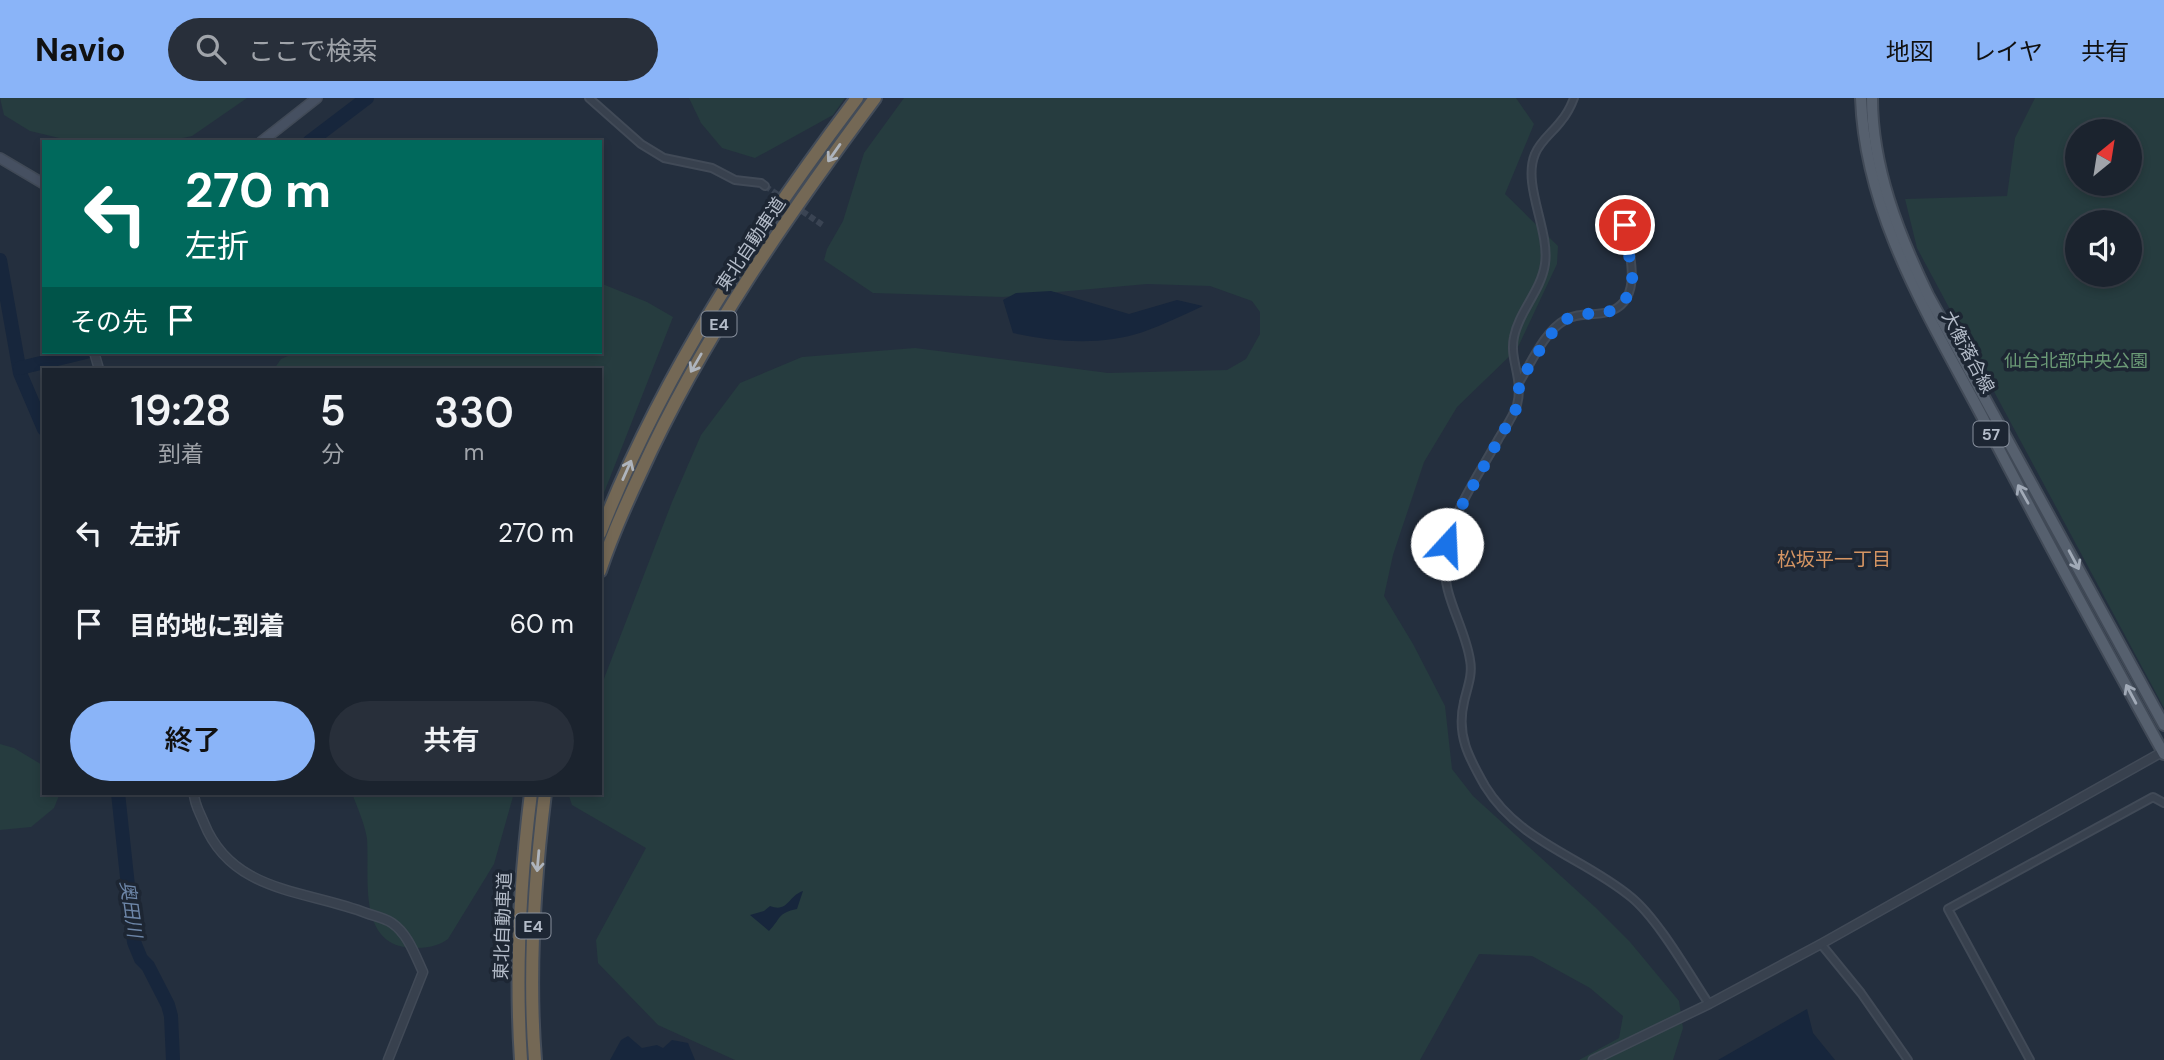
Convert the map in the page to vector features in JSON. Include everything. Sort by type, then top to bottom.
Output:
[{"type":"highway","name":"東北自動車道","points":[[602,528],[636,449],[687,351],[747,252],[857,98]]},
{"type":"highway","name":"東北自動車道","points":[[602,565],[649,454],[720,322],[799,203],[875,98]]},
{"type":"highway","name":"東北自動車道","points":[[521,1060],[518,981],[520,911],[531,795]]},
{"type":"highway","name":"東北自動車道","points":[[535,1060],[531,962],[545,795]]},
{"type":"main road","points":[[264,140],[317,98]]},
{"type":"main road","name":"大衡落合線","points":[[1861,98],[1870,160],[1898,255],[2020,491],[2164,752]]},
{"type":"main road","name":"大衡落合線","points":[[1872,98],[1879,158],[1889,201],[1906,249],[1928,295],[2164,725]]},
{"type":"main road","points":[[0,158],[42,183]]},
{"type":"street","points":[[589,98],[641,144],[664,158],[712,168],[735,180],[761,183],[765,186]]},
{"type":"street","points":[[1574,98],[1562,121],[1534,154],[1533,185],[1545,248],[1545,264],[1535,294],[1514,338],[1514,354],[1520,381],[1516,409],[1461,507],[1447,544],[1445,560],[1448,588],[1471,662],[1471,677],[1460,724],[1462,738],[1468,755],[1500,807],[1532,836],[1610,880],[1634,900],[1649,916],[1709,1004]]},
{"type":"street","points":[[1520,381],[1548,337],[1566,319],[1608,312],[1619,306],[1627,297],[1633,284],[1625,225]]},
{"type":"street","points":[[1593,1060],[1709,1004],[1821,944],[2164,752]]},
{"type":"street","points":[[194,795],[209,837],[217,849],[260,882],[356,909],[391,923],[407,938],[422,972],[388,1060]]},
{"type":"street","points":[[2030,1060],[1948,909],[2153,797],[2164,803]]},
{"type":"street","points":[[1821,944],[1861,993],[1908,1060]]},
{"type":"green space","points":[[0,98],[247,98],[192,136],[173,140],[68,140],[30,131],[4,115]]},
{"type":"green space","points":[[689,98],[845,98],[833,115],[755,158],[722,148],[701,123]]},
{"type":"green space","points":[[904,98],[1516,98],[1534,124],[1505,194],[1558,246],[1557,264],[1517,349],[1457,407],[1424,462],[1393,555],[1384,596],[1445,706],[1452,769],[1473,796],[1630,942],[1679,1001],[1683,1028],[1673,1060],[1579,1060],[1619,1038],[1623,1016],[1590,988],[1532,956],[1479,954],[1420,1060],[735,1060],[658,1025],[598,963],[596,940],[646,848],[572,805],[569,795],[602,795],[602,684],[672,502],[701,435],[740,383],[802,357],[915,348],[1108,373],[1227,370],[1246,359],[1260,334],[1260,312],[1252,301],[1210,286],[1147,284],[1003,297],[873,293],[824,260],[827,249],[843,221],[864,153]]},
{"type":"green space","name":"仙台北部中央公園","points":[[2035,98],[2164,98],[2164,708],[1917,248],[1905,199],[2007,196],[2015,138]]},
{"type":"green space","points":[[602,284],[647,302],[673,317],[602,498],[602,368],[275,368],[281,359],[292,354],[602,354]]},
{"type":"green space","points":[[0,744],[14,748],[42,765],[42,795],[59,795],[54,808],[31,827],[0,830]]},
{"type":"green space","points":[[353,795],[513,795],[494,864],[448,939],[422,948],[395,944],[382,935],[374,923],[368,890],[367,839]]},
{"type":"water","points":[[1051,291],[1129,314],[1177,300],[1203,306],[1143,332],[1111,339],[1061,340],[1013,333],[1003,300],[1016,293]]},
{"type":"water","points":[[803,891],[797,909],[783,915],[769,931],[750,915],[770,906],[784,906]]},
{"type":"water","points":[[1807,1009],[1813,1033],[1835,1060],[1718,1060]]},
{"type":"water","points":[[628,1036],[642,1048],[657,1045],[663,1048],[672,1040],[688,1043],[695,1060],[610,1060],[621,1040]]},
{"type":"waterway","points":[[312,140],[367,98]]},
{"type":"waterway","name":"奥田川","points":[[0,260],[20,373],[42,424]]},
{"type":"waterway","points":[[20,368],[78,354]]},
{"type":"waterway","name":"奥田川","points":[[118,795],[134,942],[168,1005],[173,1060]]},
{"type":"tunnel","points":[[765,186],[824,226]]},
{"type":"district","name":"松坂平一丁目","points":[[1834,559]]},
{"type":"route","points":[[1447,544],[1461,507],[1516,409],[1520,381],[1548,337],[1566,319],[1608,312],[1619,306],[1627,297],[1633,284],[1625,225]]}]
